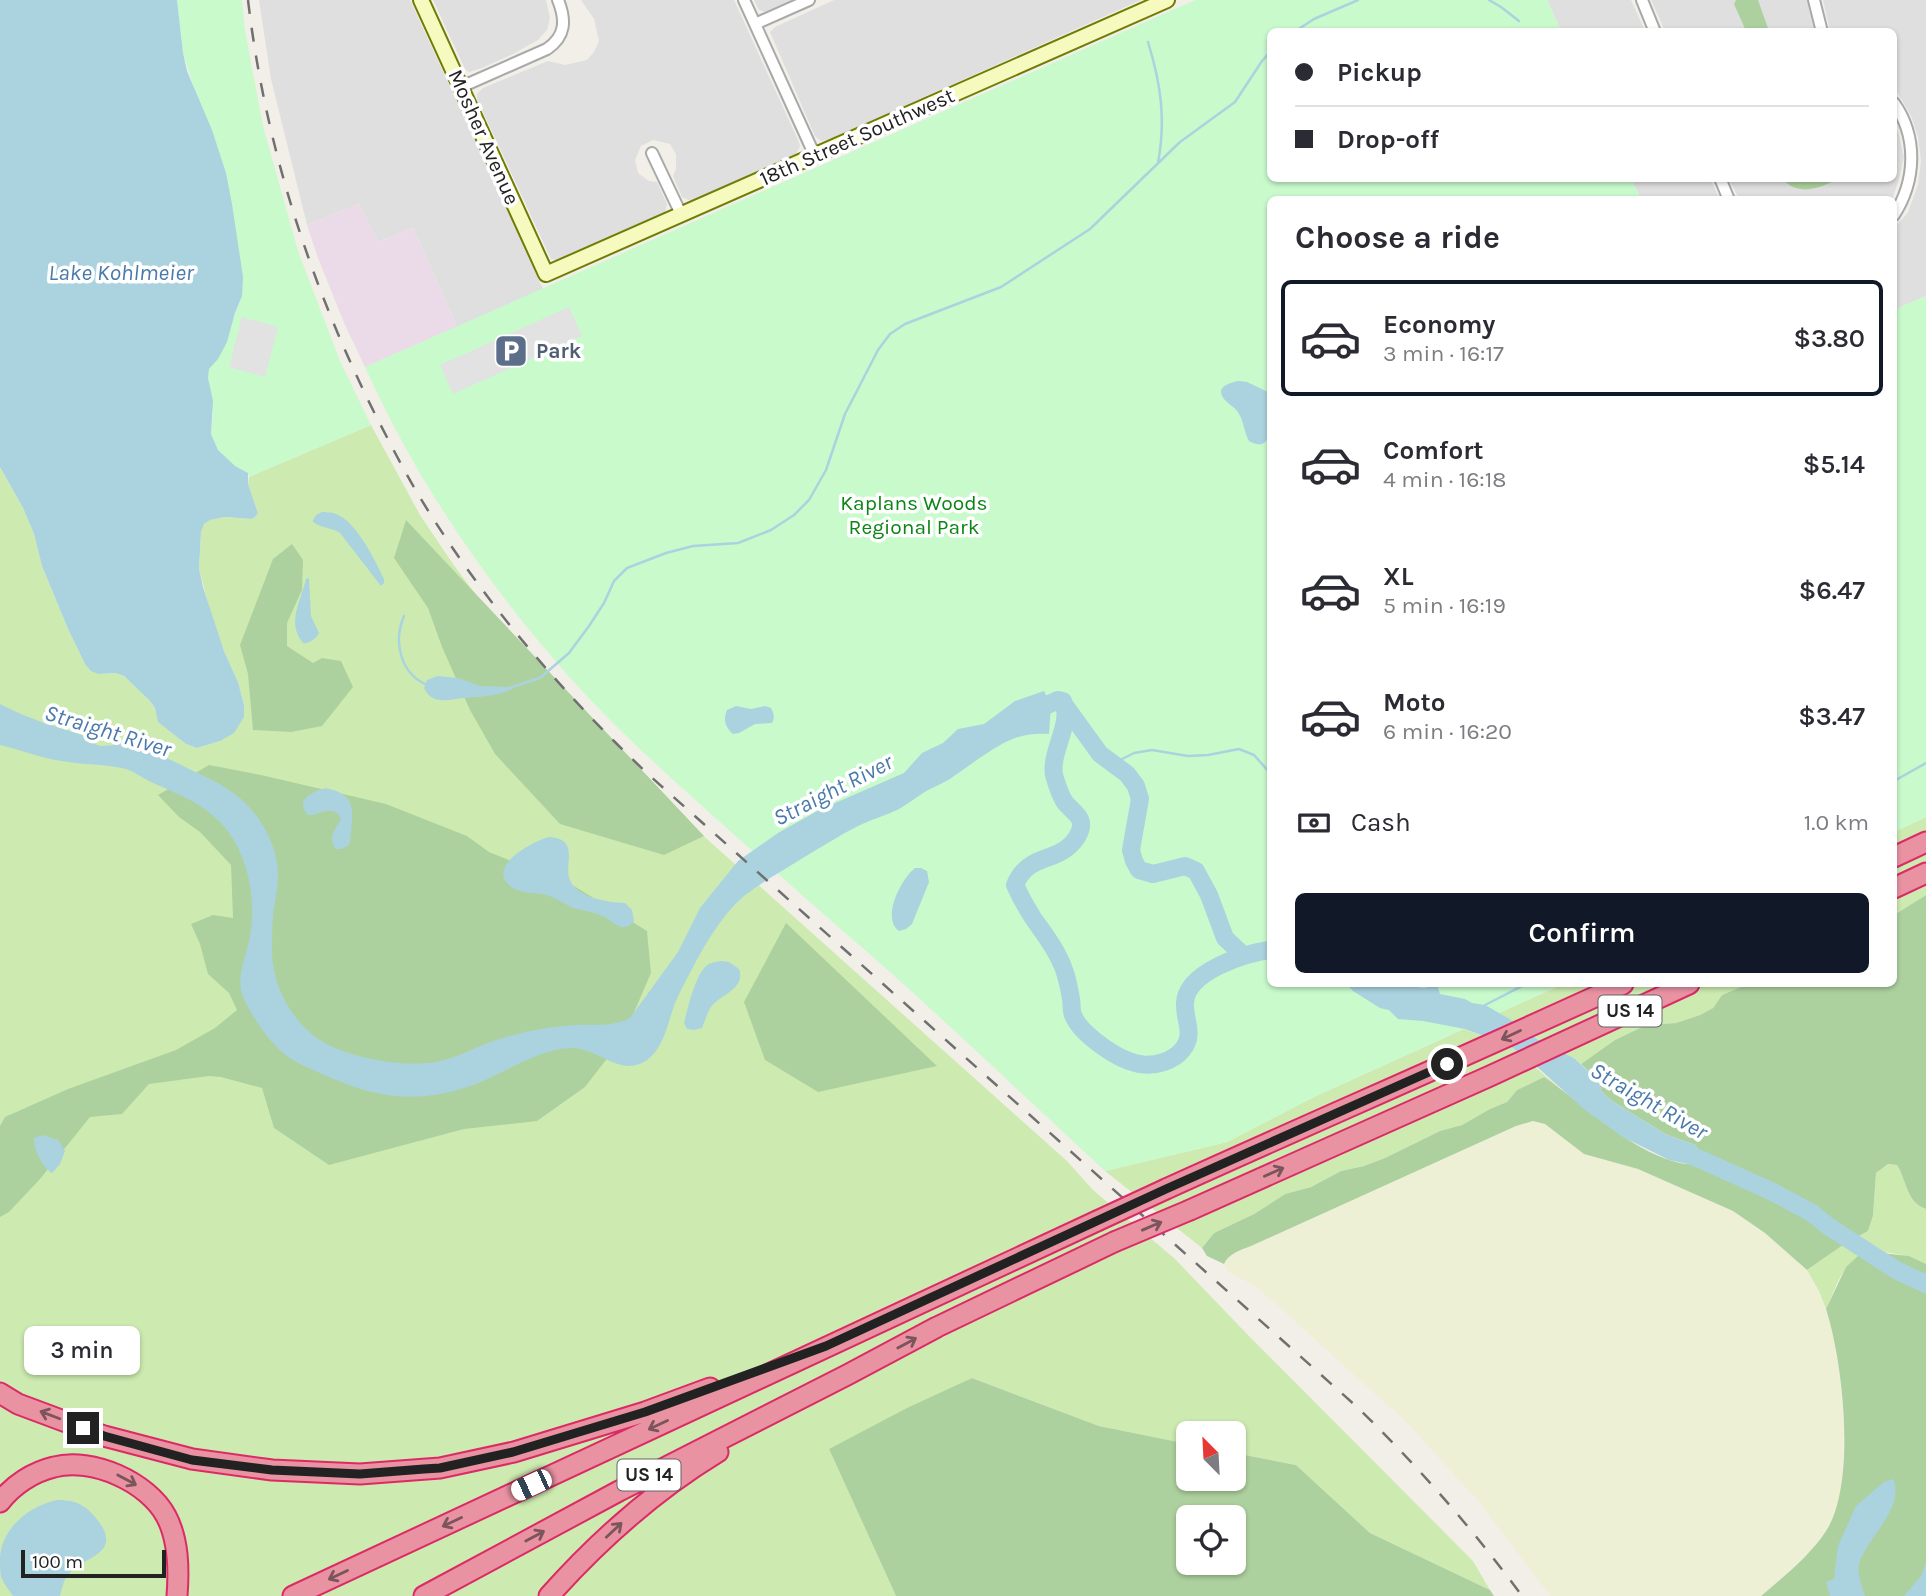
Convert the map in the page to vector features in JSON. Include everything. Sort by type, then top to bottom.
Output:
[{"type":"highway","points":[[1897,856],[1926,842]]},
{"type":"highway","points":[[1897,887],[1926,873]]},
{"type":"highway","name":"US 14","points":[[293,1596],[1166,1189],[1616,987]]},
{"type":"highway","name":"US 14","points":[[424,1596],[937,1326],[1114,1242],[1490,1076],[1682,987]]},
{"type":"highway","points":[[0,1393],[19,1404],[104,1436],[192,1460],[272,1470],[360,1474],[440,1468],[513,1452],[645,1412],[826,1346]]},
{"type":"highway","points":[[549,1596],[577,1564],[643,1504],[709,1457],[847,1375]]},
{"type":"highway","points":[[0,1502],[7,1493],[32,1475],[56,1466],[86,1466],[113,1473],[135,1484],[149,1494],[166,1516],[174,1539],[179,1568],[177,1596]]},
{"type":"street","name":"Mosher Avenue","points":[[421,0],[546,274]]},
{"type":"street","points":[[461,88],[554,44],[563,30],[564,22],[558,0]]},
{"type":"street","points":[[744,0],[815,156]]},
{"type":"street","points":[[755,24],[809,0]]},
{"type":"street","name":"18th Street Southwest","points":[[546,274],[1167,0]]},
{"type":"street","points":[[1642,0],[1653,28]]},
{"type":"street","points":[[1814,0],[1821,28]]},
{"type":"street","points":[[1897,108],[1908,133],[1912,166],[1905,195],[1897,210]]},
{"type":"street","points":[[652,153],[681,214]]},
{"type":"shaded area","points":[[259,0],[410,0],[543,289],[457,327],[413,228],[378,242],[359,204],[307,225],[271,79]]},
{"type":"shaded area","points":[[433,0],[546,0],[550,18],[547,30],[538,40],[513,54],[469,72],[465,69]]},
{"type":"shaded area","points":[[581,0],[734,0],[798,140],[800,146],[796,154],[691,201],[682,197],[673,176],[676,154],[670,144],[653,140],[641,146],[635,160],[638,173],[649,181],[657,182],[667,204],[665,213],[562,261],[551,259],[477,94],[483,88],[548,61],[565,65],[587,60],[599,41],[594,19]]},
{"type":"shaded area","points":[[754,0],[794,0],[765,12],[759,10]]},
{"type":"shaded area","points":[[834,0],[1141,0],[821,141],[815,136],[770,32],[775,27]]},
{"type":"shaded area","points":[[1547,0],[1631,0],[1644,28],[1560,28]]},
{"type":"shaded area","points":[[1651,0],[1807,0],[1813,28],[1664,28]]},
{"type":"shaded area","points":[[1823,0],[1926,0],[1926,296],[1897,309],[1897,225],[1908,212],[1918,185],[1921,161],[1912,118],[1897,93],[1897,28],[1829,28]]},
{"type":"shaded area","points":[[1897,130],[1904,157],[1893,196],[1738,196],[1730,182],[1897,182]]},
{"type":"shaded area","points":[[1632,182],[1712,182],[1718,196],[1640,196]]},
{"type":"shaded area","points":[[359,204],[378,242],[413,228],[457,327],[365,367],[345,325],[307,225]]},
{"type":"shaded area","name":"Park","points":[[569,307],[582,336],[453,394],[440,365]]},
{"type":"shaded area","points":[[242,317],[278,327],[265,377],[229,367]]},
{"type":"green space","name":"Lake Kohlmeier","points":[[177,0],[242,0],[263,126],[298,251],[340,361],[371,425],[249,477],[248,473],[235,467],[218,450],[211,434],[213,413],[209,369],[218,359],[242,296],[197,97],[183,53]]},
{"type":"green space","name":"Kaplans Woods Regional Park","points":[[1195,0],[1547,0],[1560,28],[1267,28],[1267,182],[1632,182],[1640,196],[1267,196],[1267,987],[1556,987],[1316,1096],[1227,1142],[1105,1171],[902,983],[657,765],[588,698],[512,608],[456,531],[407,451],[365,367]]},
{"type":"green space","points":[[1736,0],[1758,0],[1768,28],[1745,28],[1734,4]]},
{"type":"green space","points":[[1786,182],[1831,182],[1809,189]]},
{"type":"green space","points":[[1926,296],[1926,817],[1897,831],[1897,309]]},
{"type":"green space","points":[[371,425],[420,515],[488,611],[670,806],[1067,1161],[1093,1190],[1174,1258],[1473,1561],[1490,1590],[1370,1533],[1296,1465],[1246,1455],[1246,1421],[1176,1421],[1176,1442],[1099,1426],[972,1378],[829,1449],[896,1596],[0,1596],[0,467],[23,508],[34,534],[42,566],[85,664],[98,674],[116,673],[124,676],[150,701],[159,722],[186,744],[197,748],[220,741],[244,705],[238,682],[212,618],[199,569],[204,524],[225,517],[251,519],[258,513],[248,484],[249,477]]},
{"type":"green space","points":[[406,520],[704,836],[664,855],[560,824],[495,754],[470,710],[428,608],[394,558]]},
{"type":"green space","points":[[292,544],[303,560],[302,590],[287,623],[287,646],[313,663],[322,658],[341,661],[353,687],[322,726],[291,732],[253,730],[248,674],[240,645],[273,559]]},
{"type":"green space","points":[[209,765],[386,804],[467,836],[489,852],[574,886],[647,931],[651,973],[623,1038],[585,1087],[537,1121],[464,1129],[329,1165],[274,1128],[262,1088],[209,1076],[149,1084],[122,1114],[90,1117],[40,1179],[9,1212],[0,1217],[0,1126],[5,1117],[68,1089],[176,1050],[215,1028],[237,1010],[229,993],[208,974],[191,924],[213,915],[233,918],[231,865],[200,832],[179,817],[158,795]]},
{"type":"green space","points":[[1926,817],[1926,895],[1897,913],[1897,831]]},
{"type":"green space","points":[[1926,895],[1926,1209],[1914,1201],[1897,1165],[1888,1164],[1876,1173],[1873,1216],[1868,1231],[1807,1270],[1765,1233],[1733,1211],[1638,1169],[1584,1154],[1545,1124],[1533,1121],[1516,1126],[1239,1251],[1224,1264],[1207,1256],[1202,1248],[1214,1233],[1254,1214],[1285,1194],[1311,1187],[1341,1171],[1364,1166],[1440,1131],[1462,1125],[1507,1102],[1517,1090],[1544,1077],[1600,1120],[1644,1149],[1666,1159],[1687,1164],[1708,1163],[1695,1145],[1665,1134],[1612,1101],[1602,1092],[1597,1079],[1581,1064],[1615,1040],[1646,1025],[1676,1023],[1700,1015],[1713,1008],[1722,995],[1741,987],[1897,987],[1897,913]]},
{"type":"green space","points":[[786,923],[937,1066],[818,1092],[765,1060],[744,1002]]},
{"type":"green space","points":[[1556,987],[1741,987],[1722,995],[1713,1008],[1700,1015],[1676,1023],[1646,1025],[1615,1040],[1581,1064],[1543,1043],[1499,1013]]},
{"type":"green space","points":[[1464,1029],[1510,1046],[1561,1089],[1544,1077],[1517,1090],[1507,1102],[1462,1125],[1440,1131],[1364,1166],[1341,1171],[1311,1187],[1285,1194],[1254,1214],[1214,1233],[1202,1248],[1105,1171],[1227,1142],[1316,1096]]},
{"type":"green space","points":[[1533,1121],[1545,1124],[1584,1154],[1638,1169],[1733,1211],[1765,1233],[1807,1270],[1819,1291],[1833,1332],[1840,1378],[1844,1429],[1842,1484],[1837,1509],[1826,1530],[1808,1554],[1761,1596],[1550,1596],[1479,1502],[1407,1423],[1258,1288],[1229,1272],[1224,1264],[1226,1259],[1251,1246],[1516,1126]]},
{"type":"green space","points":[[1888,1164],[1897,1165],[1914,1201],[1926,1209],[1926,1264],[1908,1256],[1886,1252],[1857,1259],[1842,1275],[1826,1309],[1807,1270],[1868,1231],[1873,1216],[1876,1173]]},
{"type":"green space","points":[[1881,1253],[1909,1256],[1926,1264],[1926,1596],[1761,1596],[1812,1549],[1826,1531],[1836,1510],[1844,1454],[1844,1422],[1838,1359],[1826,1309],[1846,1267],[1858,1256]]},
{"type":"green space","points":[[972,1378],[1099,1426],[1176,1442],[1176,1491],[1246,1491],[1246,1455],[1296,1465],[1370,1533],[1490,1590],[1494,1596],[896,1596],[829,1449]]},
{"type":"water","name":"Lake Kohlmeier","points":[[0,0],[177,0],[187,71],[212,130],[226,173],[243,277],[242,296],[227,342],[209,369],[208,378],[213,401],[211,434],[218,450],[235,466],[248,473],[248,484],[258,513],[251,519],[225,517],[210,520],[204,524],[201,532],[199,569],[203,587],[224,651],[238,682],[244,717],[234,733],[220,741],[197,748],[186,744],[158,722],[155,708],[150,701],[124,676],[116,673],[98,674],[85,664],[42,566],[34,534],[23,508],[0,467]]},
{"type":"water","points":[[1247,382],[1267,392],[1265,442],[1258,444],[1249,441],[1238,412],[1221,394],[1223,387],[1230,383]]},
{"type":"water","points":[[322,512],[341,517],[357,531],[384,579],[381,586],[340,533],[313,522],[316,515]]},
{"type":"water","points":[[309,578],[311,616],[319,633],[312,641],[303,643],[295,620],[306,579]]},
{"type":"water","points":[[438,676],[458,678],[480,686],[512,687],[511,690],[488,696],[437,699],[427,694],[424,688],[427,680]]},
{"type":"water","points":[[1044,691],[1051,705],[1049,734],[1023,736],[999,746],[902,807],[844,834],[744,896],[728,912],[708,941],[675,1003],[658,1049],[647,1060],[628,1066],[583,1050],[560,1049],[535,1056],[473,1085],[415,1097],[360,1089],[322,1074],[284,1054],[265,1033],[250,1010],[240,984],[251,925],[248,877],[237,846],[211,814],[187,798],[126,769],[54,760],[0,745],[0,704],[84,736],[97,745],[128,744],[151,751],[235,794],[259,819],[276,855],[278,876],[273,921],[273,965],[279,988],[290,1009],[314,1036],[340,1050],[390,1062],[422,1063],[461,1055],[529,1031],[611,1024],[630,1018],[678,952],[700,908],[738,861],[778,833],[819,810],[904,773],[922,753],[943,743],[958,729],[984,724],[1015,701]]},
{"type":"water","points":[[736,706],[751,709],[765,706],[771,708],[773,721],[755,724],[733,734],[725,717],[727,710]]},
{"type":"water","points":[[326,788],[344,796],[351,808],[350,842],[341,849],[336,849],[332,841],[341,819],[338,814],[331,811],[308,815],[304,810],[307,797]]},
{"type":"water","points":[[549,837],[565,842],[569,854],[568,874],[574,886],[594,898],[625,903],[632,910],[634,921],[630,925],[621,927],[602,916],[571,907],[547,895],[522,892],[510,886],[504,878],[508,863],[523,849]]},
{"type":"water","points":[[915,868],[927,871],[929,882],[912,924],[899,931],[894,925],[892,908],[899,889]]},
{"type":"water","points":[[729,962],[739,969],[739,982],[715,1002],[702,1028],[687,1029],[684,1023],[701,972],[712,963]]},
{"type":"water","points":[[1349,987],[1438,987],[1440,994],[1485,1005],[1543,1043],[1574,1058],[1597,1079],[1602,1092],[1612,1101],[1665,1134],[1695,1145],[1708,1164],[1697,1166],[1669,1160],[1623,1137],[1585,1110],[1510,1046],[1465,1029],[1398,1019],[1389,1010],[1380,1008]]},
{"type":"water","points":[[43,1135],[58,1140],[65,1151],[60,1164],[52,1173],[42,1163],[35,1147],[34,1138]]},
{"type":"water","points":[[1893,1479],[1896,1490],[1890,1512],[1859,1564],[1859,1576],[1865,1596],[1830,1596],[1826,1582],[1834,1579],[1838,1546],[1856,1506],[1884,1482]]},
{"type":"water","points":[[57,1500],[79,1504],[92,1513],[104,1530],[104,1547],[68,1575],[60,1596],[13,1596],[1,1575],[1,1549],[5,1538],[27,1513]]},
{"type":"water","points":[[1926,1563],[1926,1596],[1904,1596],[1921,1576]]},
{"type":"waterway","points":[[1300,28],[1358,0]]},
{"type":"waterway","points":[[1489,0],[1519,21]]},
{"type":"waterway","points":[[1148,42],[1161,102],[1162,132],[1158,163]]},
{"type":"waterway","points":[[509,688],[540,678],[569,653],[604,603],[614,581],[627,568],[693,546],[738,543],[771,530],[794,515],[809,500],[826,470],[845,414],[878,350],[890,334],[905,324],[1001,287],[1090,229],[1180,142],[1235,102],[1267,55]]},
{"type":"waterway","points":[[404,616],[399,636],[401,656],[410,673],[427,685]]},
{"type":"waterway","name":"Straight River","points":[[1028,714],[1058,700],[1063,701],[1065,718],[1055,756],[1054,775],[1064,801],[1078,816],[1081,825],[1070,846],[1028,867],[1015,885],[1061,962],[1068,983],[1073,1015],[1083,1030],[1101,1046],[1131,1062],[1151,1065],[1169,1060],[1183,1049],[1188,1038],[1185,1003],[1195,982],[1218,966],[1246,955],[1267,951]]},
{"type":"waterway","points":[[1066,707],[1100,754],[1127,774],[1136,786],[1140,799],[1131,850],[1139,870],[1153,874],[1185,866],[1196,871],[1209,895],[1225,938],[1244,956]]},
{"type":"waterway","points":[[1112,764],[1134,753],[1152,750],[1188,756],[1239,749],[1254,755],[1267,770]]},
{"type":"waterway","points":[[1897,779],[1926,763]]},
{"type":"waterway","points":[[1485,1005],[1520,987]]},
{"type":"waterway","name":"Straight River","points":[[1684,1152],[1773,1192],[1812,1213],[1896,1270],[1926,1284]]},
{"type":"railway","points":[[248,0],[266,108],[279,160],[294,213],[330,315],[375,414],[429,512],[477,583],[531,651],[589,715],[650,776],[1356,1406],[1443,1498],[1522,1596]]},
{"type":"place","name":"Park","points":[[511,351]]},
{"type":"route","points":[[83,1428],[192,1460],[272,1470],[360,1474],[440,1468],[513,1452],[645,1412],[826,1346],[1166,1189],[1447,1064]]}]
